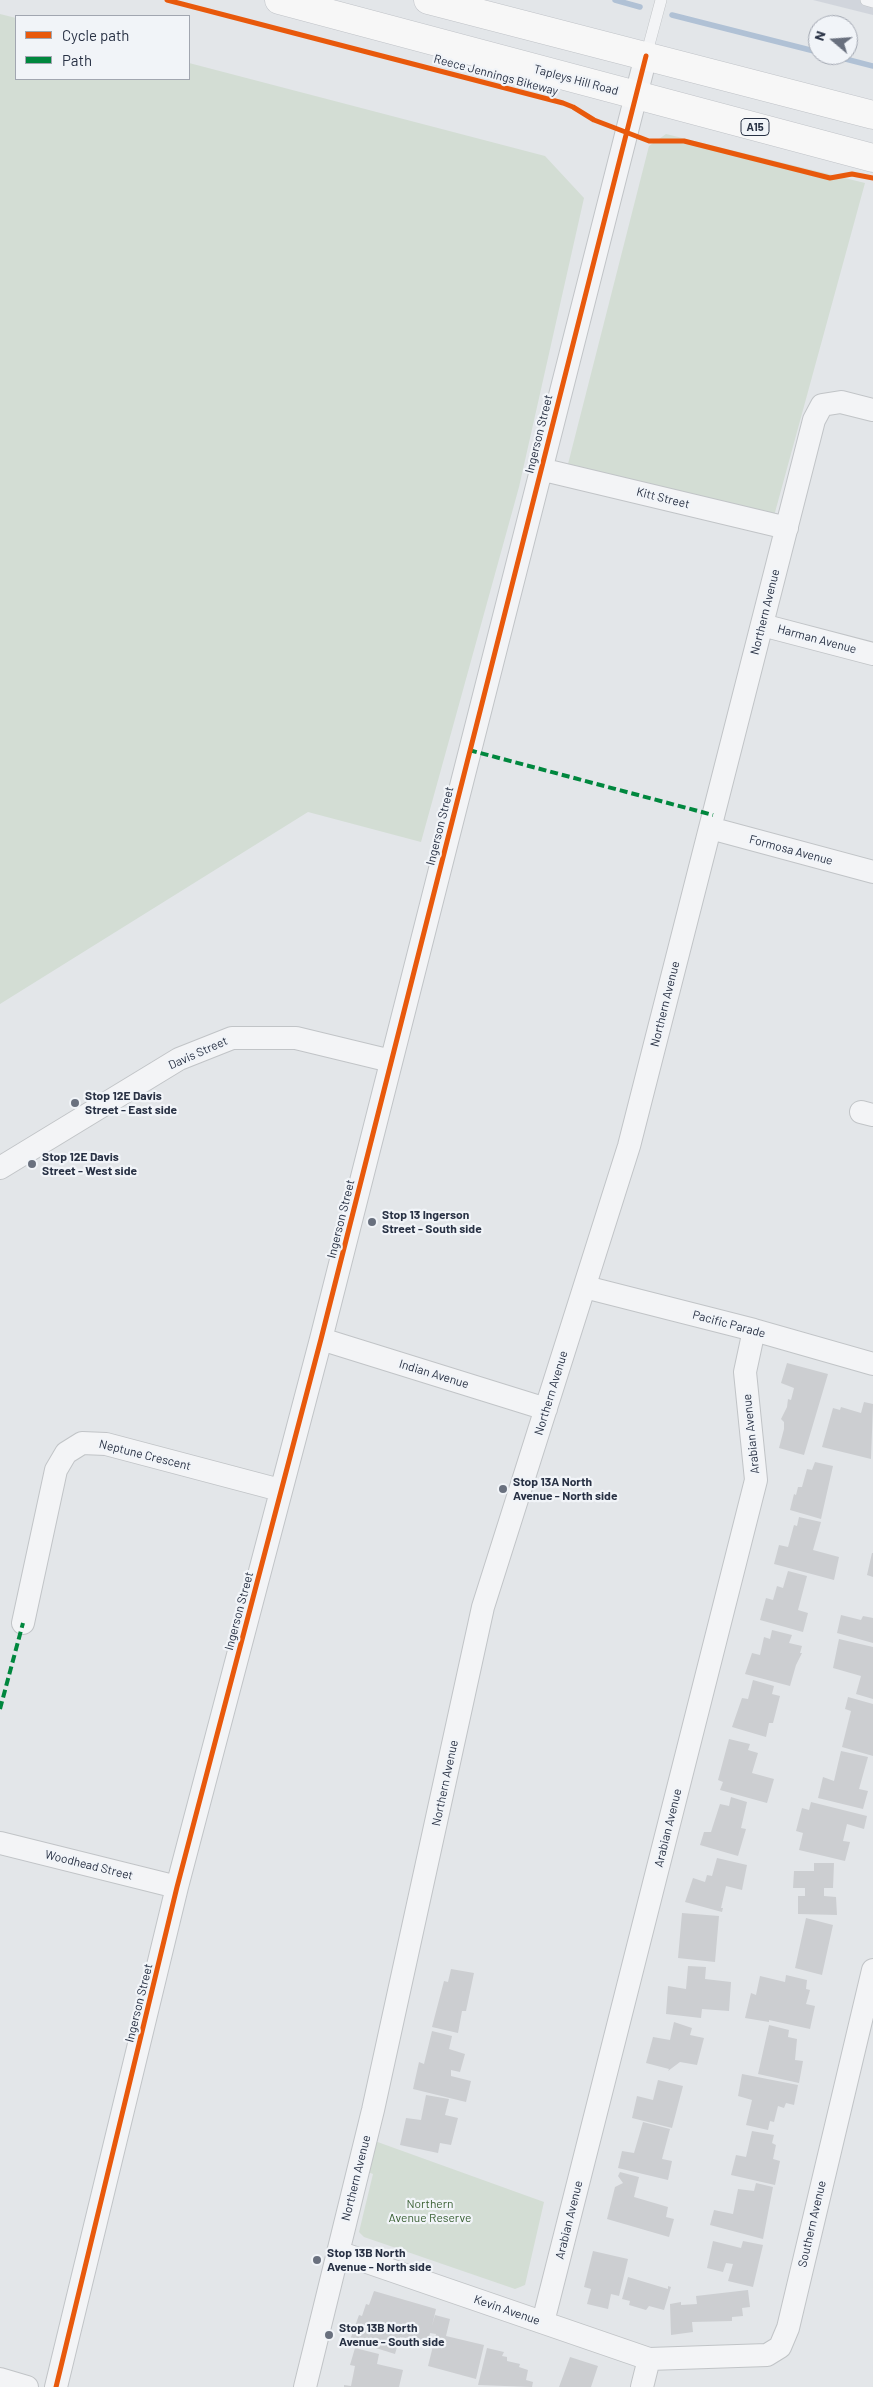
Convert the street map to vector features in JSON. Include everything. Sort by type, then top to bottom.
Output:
[{"type":"main road","name":"Tapleys Hill Road","points":[[279,0],[873,158]]},
{"type":"main road","points":[[428,0],[873,115]]},
{"type":"street","name":"Ingerson Street","points":[[56,2387],[177,1887],[321,1339],[646,56]]},
{"type":"street","name":"Northern Avenue","points":[[305,2387],[373,2110],[483,1607],[628,1146],[814,420],[822,404],[841,402],[873,410]]},
{"type":"street","name":"Kitt Street","points":[[540,469],[786,528]]},
{"type":"street","name":"Harman Avenue","points":[[762,625],[873,654]]},
{"type":"street","name":"Formosa Avenue","points":[[710,828],[873,872]]},
{"type":"street","name":"Davis Street","points":[[0,1168],[179,1058],[232,1038],[296,1038],[391,1061]]},
{"type":"street","name":"Pacific Parade","points":[[584,1287],[754,1330],[873,1364]]},
{"type":"street","name":"Arabian Avenue","points":[[543,2322],[756,1480],[745,1372],[754,1330]]},
{"type":"street","name":"Indian Avenue","points":[[321,1339],[546,1409]]},
{"type":"street","name":"Neptune Crescent","points":[[23,1623],[56,1470],[66,1453],[82,1443],[106,1444],[280,1490]]},
{"type":"street","name":"Woodhead Street","points":[[0,1843],[177,1887]]},
{"type":"street","name":"Southern Avenue","points":[[649,2358],[767,2355],[780,2347],[788,2328],[869,2005],[873,1970]]},
{"type":"street","name":"Kevin Avenue","points":[[338,2252],[649,2358]]},
{"type":"street","points":[[642,2387],[649,2358]]},
{"type":"street","points":[[0,2379],[27,2387]]},
{"type":"lane","points":[[646,56],[661,0]]},
{"type":"lane","points":[[866,0],[873,2]]},
{"type":"shaded area","points":[[813,0],[873,0],[873,15]]},
{"type":"green space","points":[[0,14],[15,18],[15,80],[190,80],[190,63],[545,156],[584,198],[519,487],[421,842],[308,812],[0,1004]]},
{"type":"green space","points":[[666,134],[865,183],[774,516],[567,468],[649,146]]},
{"type":"green space","name":"Northern Avenue Reserve","points":[[372,2140],[544,2202],[525,2285],[515,2289],[364,2237],[359,2232],[373,2174],[365,2171]]},
{"type":"building","points":[[787,1363],[828,1374],[804,1455],[779,1448],[784,1429],[784,1422],[781,1419],[787,1407],[788,1399],[791,1400],[794,1388],[781,1383]]},
{"type":"building","points":[[864,1402],[873,1404],[871,1459],[822,1447],[833,1408],[840,1410],[841,1407],[861,1413]]},
{"type":"building","points":[[815,1462],[833,1466],[821,1519],[790,1510],[794,1494],[796,1495],[798,1487],[802,1487],[807,1469],[812,1470]]},
{"type":"building","points":[[799,1517],[821,1522],[813,1550],[839,1557],[834,1580],[774,1564],[779,1545],[788,1547],[794,1525],[797,1526]]},
{"type":"building","points":[[873,1553],[873,1577],[867,1575]]},
{"type":"building","points":[[788,1571],[807,1576],[798,1610],[808,1613],[803,1632],[760,1620],[766,1598],[773,1600],[777,1586],[783,1588]]},
{"type":"building","points":[[841,1615],[861,1620],[863,1616],[873,1618],[873,1643],[837,1633]]},
{"type":"building","points":[[772,1630],[792,1635],[789,1643],[802,1646],[800,1653],[802,1653],[796,1665],[790,1686],[745,1674],[752,1653],[760,1655],[764,1637],[770,1639]]},
{"type":"building","points":[[839,1639],[873,1647],[873,1699],[856,1694],[861,1676],[833,1668]]},
{"type":"building","points":[[753,1680],[774,1686],[772,1694],[780,1696],[773,1723],[769,1723],[766,1737],[732,1727],[742,1698],[748,1699]]},
{"type":"building","points":[[848,1697],[873,1704],[873,1756],[842,1747],[851,1711],[845,1709]]},
{"type":"building","points":[[729,1739],[750,1744],[748,1750],[758,1753],[752,1773],[774,1779],[767,1803],[720,1790],[723,1782],[718,1780]]},
{"type":"building","points":[[841,1751],[868,1757],[859,1789],[868,1791],[863,1809],[818,1798],[823,1777],[834,1781]]},
{"type":"building","points":[[731,1797],[747,1802],[741,1828],[746,1829],[738,1856],[700,1845],[704,1832],[711,1832],[720,1804],[729,1806]]},
{"type":"building","points":[[811,1802],[867,1816],[864,1829],[847,1824],[843,1841],[850,1842],[845,1861],[799,1850],[803,1833],[796,1831],[802,1808],[809,1810]]},
{"type":"building","points":[[717,1858],[747,1865],[742,1890],[726,1886],[721,1908],[723,1908],[722,1912],[685,1902],[693,1878],[705,1882],[707,1875],[712,1876]]},
{"type":"building","points":[[814,1863],[834,1863],[833,1888],[824,1888],[824,1896],[836,1897],[837,1915],[798,1914],[798,1896],[805,1896],[805,1888],[793,1888],[794,1871],[814,1871]]},
{"type":"building","points":[[682,1913],[719,1916],[715,1962],[678,1958]]},
{"type":"building","points":[[806,1918],[833,1925],[822,1975],[795,1968]]},
{"type":"building","points":[[688,1966],[706,1967],[705,1979],[731,1982],[729,2011],[702,2009],[701,2018],[666,2014],[668,1986],[686,1989]]},
{"type":"building","points":[[451,1969],[474,1973],[466,2011],[462,2011],[458,2033],[432,2027],[444,1981],[448,1982]]},
{"type":"building","points":[[786,1975],[807,1980],[806,1989],[810,1990],[806,2004],[815,2006],[810,2029],[769,2020],[769,2022],[745,2018],[751,1993],[756,1995],[760,1976],[785,1982]]},
{"type":"building","points":[[674,2022],[692,2028],[690,2035],[704,2038],[697,2065],[680,2062],[668,2071],[669,2069],[646,2063],[653,2037],[670,2040]]},
{"type":"building","points":[[769,2025],[789,2030],[788,2037],[797,2039],[795,2060],[803,2061],[799,2083],[758,2074]]},
{"type":"building","points":[[432,2031],[452,2036],[449,2049],[465,2054],[460,2072],[451,2070],[451,2076],[471,2081],[466,2102],[413,2089],[419,2062],[424,2064]]},
{"type":"building","points":[[742,2074],[798,2085],[794,2105],[786,2103],[784,2108],[778,2106],[774,2122],[770,2121],[768,2130],[746,2125],[752,2100],[738,2096]]},
{"type":"building","points":[[658,2080],[683,2086],[672,2128],[632,2118],[637,2096],[653,2100]]},
{"type":"building","points":[[426,2095],[449,2099],[445,2115],[458,2118],[451,2145],[440,2143],[438,2153],[400,2145],[406,2118],[421,2120]]},
{"type":"building","points":[[643,2122],[670,2129],[662,2159],[672,2161],[668,2180],[618,2168],[622,2151],[634,2153]]},
{"type":"building","points":[[752,2131],[774,2135],[772,2143],[776,2145],[773,2159],[780,2161],[775,2185],[731,2175],[736,2155],[746,2157]]},
{"type":"building","points":[[620,2172],[639,2177],[634,2197],[668,2207],[666,2217],[674,2219],[669,2237],[607,2219],[615,2187],[623,2183],[618,2176]]},
{"type":"building","points":[[756,2183],[773,2187],[763,2239],[710,2225],[714,2210],[733,2214],[738,2189],[754,2191]]},
{"type":"building","points":[[713,2241],[741,2248],[743,2241],[763,2245],[753,2287],[728,2281],[733,2264],[726,2263],[723,2272],[707,2268]]},
{"type":"building","points":[[593,2251],[628,2259],[619,2296],[611,2294],[608,2309],[587,2304],[591,2289],[584,2287]]},
{"type":"building","points":[[628,2277],[668,2289],[668,2286],[671,2287],[664,2310],[649,2306],[646,2310],[629,2305],[630,2301],[622,2299]]},
{"type":"building","points":[[748,2290],[750,2307],[742,2308],[743,2316],[732,2317],[732,2321],[692,2322],[693,2332],[671,2335],[670,2304],[681,2302],[681,2305],[697,2304],[696,2296]]},
{"type":"building","points":[[374,2291],[436,2309],[432,2326],[435,2315],[450,2319],[446,2336],[484,2345],[476,2379],[428,2366],[436,2334],[430,2333],[428,2344],[400,2337],[395,2354],[350,2340],[359,2315],[362,2316],[366,2304],[369,2305]]},
{"type":"building","points":[[355,2348],[379,2354],[377,2364],[403,2370],[399,2387],[344,2387],[344,2385],[351,2386],[355,2366],[350,2365]]},
{"type":"building","points":[[487,2348],[504,2352],[502,2356],[507,2357],[507,2361],[520,2364],[519,2367],[528,2370],[526,2380],[533,2382],[532,2387],[478,2385]]},
{"type":"building","points":[[570,2357],[598,2366],[591,2387],[559,2387]]},
{"type":"waterway","points":[[615,0],[640,7]]},
{"type":"waterway","points":[[672,15],[808,49]]},
{"type":"waterway","points":[[858,62],[873,66]]},
{"type":"marked path","points":[[469,750],[713,815]]},
{"type":"marked path","points":[[0,1709],[23,1623]]},
{"type":"cycle path","name":"Reece Jennings Bikeway","points":[[167,0],[563,103],[594,120],[649,141],[684,141],[830,178],[852,174],[873,178]]},
{"type":"cycle path","points":[[56,2387],[177,1887],[321,1339],[646,56]]},
{"type":"place","name":"Stop 12E Davis Street - East side","points":[[75,1103]]},
{"type":"place","name":"Stop 12E Davis Street - West side","points":[[32,1164]]},
{"type":"place","name":"Stop 13 Ingerson Street - South side","points":[[372,1222]]},
{"type":"place","name":"Stop 13A North Avenue - North side","points":[[503,1489]]},
{"type":"place","name":"Stop 13B North Avenue - North side","points":[[317,2260]]},
{"type":"place","name":"Stop 13B North Avenue - South side","points":[[329,2335]]}]
